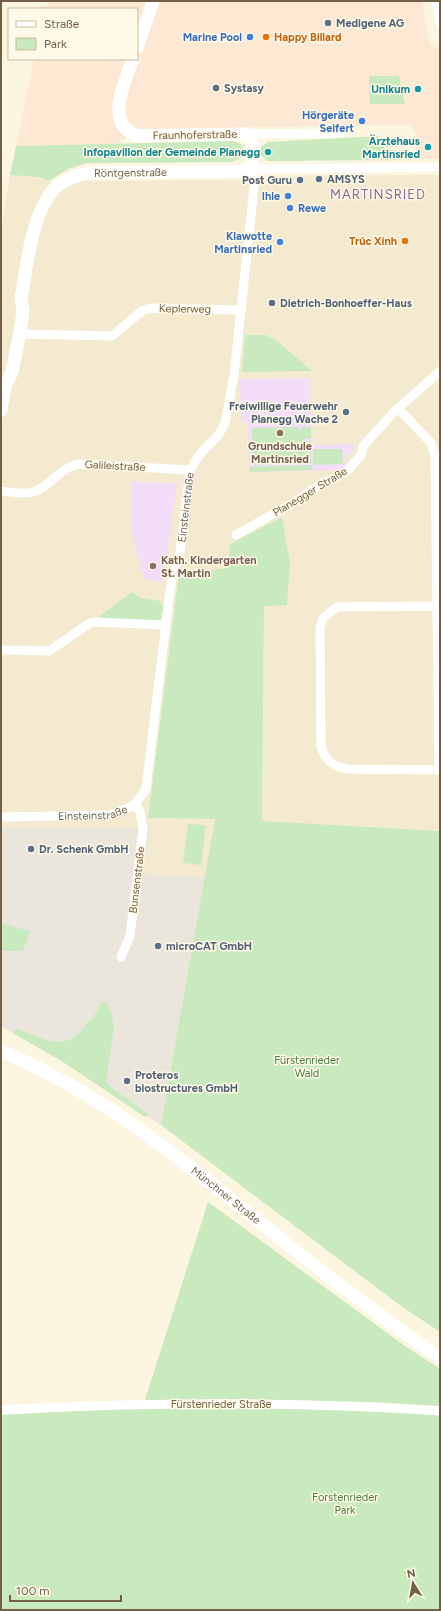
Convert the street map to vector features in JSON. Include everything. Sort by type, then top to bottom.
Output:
[{"type":"street","points":[[138,45],[153,1]]},
{"type":"street","points":[[436,1],[440,20]]},
{"type":"street","name":"Fraunhoferstraße","points":[[133,60],[119,101],[118,113],[123,127],[130,133],[138,136],[340,133]]},
{"type":"street","name":"Einsteinstraße","points":[[1,817],[101,816],[121,812],[135,804],[143,794],[148,784],[166,625],[173,573],[179,560],[190,470],[199,455],[218,436],[225,423],[234,375],[255,179],[249,168],[254,151],[253,142],[247,134]]},
{"type":"street","name":"Röntgenstraße","points":[[1,410],[5,386],[12,372],[23,311],[20,299],[37,220],[47,198],[54,188],[74,176],[87,173],[236,172],[249,168],[440,167]]},
{"type":"street","name":"Keplerweg","points":[[19,334],[112,336],[142,311],[150,308],[241,310]]},
{"type":"street","name":"Planegger Straße","points":[[236,535],[296,501],[324,482],[334,479],[348,470],[362,454],[363,446],[398,408],[440,370]]},
{"type":"street","points":[[398,408],[431,443],[435,456],[438,606],[439,770],[359,769],[336,767],[325,758],[321,747],[320,628],[323,618],[337,607],[438,606]]},
{"type":"street","name":"Galileistraße","points":[[1,491],[34,492],[40,490],[61,470],[68,466],[79,464],[190,470]]},
{"type":"street","points":[[1,650],[49,651],[90,623],[94,622],[166,625]]},
{"type":"street","name":"Bunsenstraße","points":[[121,957],[130,936],[143,828],[140,812],[135,804]]},
{"type":"street","name":"Münchner Straße","points":[[1,1051],[35,1065],[121,1117],[190,1166],[302,1256],[414,1340],[440,1357]]},
{"type":"street","name":"Fürstenrieder Straße","points":[[1,1410],[144,1404],[258,1403],[351,1405],[440,1411]]},
{"type":"shaded area","points":[[48,1],[422,1],[430,46],[440,48],[440,159],[417,159],[416,136],[411,125],[143,129],[116,144],[16,146],[34,60],[138,60],[138,8],[32,8],[48,6]]},
{"type":"shaded area","name":"MARTINSRIED","points":[[10,175],[39,177],[49,181],[236,180],[269,176],[440,175],[440,831],[262,822],[264,605],[287,605],[290,563],[282,517],[230,544],[227,568],[148,818],[215,819],[206,878],[144,873],[150,829],[1,827],[1,230]]},
{"type":"shaded area","name":"Grundschule Martinsried","points":[[310,378],[312,445],[354,444],[354,450],[350,454],[346,455],[346,470],[249,472],[248,422],[241,422],[240,379]]},
{"type":"shaded area","points":[[132,482],[177,483],[163,583],[145,579],[136,554],[132,532]]},
{"type":"shaded area","points":[[1,827],[150,829],[144,873],[206,878],[161,1125],[67,1064],[1,1026],[1,951],[23,950],[29,931],[1,923]]},
{"type":"green space","points":[[369,76],[399,76],[405,104],[370,104]]},
{"type":"green space","points":[[379,136],[385,150],[404,150],[403,160],[267,161],[260,154],[261,147],[268,142]]},
{"type":"green space","points":[[390,137],[397,137],[397,146],[387,148],[384,141]]},
{"type":"green space","points":[[232,141],[241,144],[244,151],[241,158],[232,162],[87,163],[68,169],[49,181],[39,177],[10,175],[16,146]]},
{"type":"green space","points":[[245,335],[265,335],[275,339],[312,371],[242,372]]},
{"type":"green space","points":[[299,427],[300,433],[302,427],[311,427],[311,439],[301,436],[307,441],[311,441],[311,464],[253,465],[252,428]]},
{"type":"green space","points":[[313,449],[342,449],[343,464],[313,465]]},
{"type":"green space","points":[[312,465],[312,470],[250,472],[250,467]]},
{"type":"green space","name":"Fürstenrieder Wald","points":[[282,517],[290,563],[287,605],[264,606],[262,821],[440,831],[440,1332],[401,1306],[161,1125],[215,819],[148,818],[179,575],[227,568],[230,544]]},
{"type":"green space","points":[[132,592],[141,598],[160,601],[163,606],[162,617],[158,621],[97,618]]},
{"type":"green space","points":[[188,823],[206,826],[201,865],[183,863]]},
{"type":"green space","points":[[1,923],[30,931],[23,951],[1,951]]},
{"type":"green space","points":[[102,1002],[106,1002],[111,1011],[114,1028],[106,1081],[112,1088],[148,1114],[145,1117],[63,1062],[13,1033],[16,1029],[36,1037],[55,1042],[73,1038],[81,1032],[88,1021],[91,1021]]},
{"type":"green space","points":[[208,1202],[405,1346],[440,1369],[440,1406],[372,1402],[145,1400]]},
{"type":"green space","name":"Forstenrieder Park","points":[[146,1407],[349,1408],[440,1414],[440,1610],[1,1610],[1,1415]]},
{"type":"place","name":"Medigene AG","points":[[328,23]]},
{"type":"place","name":"Marine Pool","points":[[250,37]]},
{"type":"place","name":"Happy Billard","points":[[266,37]]},
{"type":"place","name":"Systasy","points":[[216,88]]},
{"type":"place","name":"Unikum","points":[[418,89]]},
{"type":"place","name":"Hörgeräte Seifert","points":[[362,121]]},
{"type":"place","name":"Ärztehaus Martinsried","points":[[428,147]]},
{"type":"place","name":"Infopavillon der Gemeinde Planegg","points":[[268,152]]},
{"type":"place","name":"AMSYS","points":[[319,179]]},
{"type":"place","name":"Post Guru","points":[[300,180]]},
{"type":"place","name":"Ihle","points":[[288,196]]},
{"type":"place","name":"Rewe","points":[[290,208]]},
{"type":"place","name":"Trúc Xinh","points":[[405,241]]},
{"type":"place","name":"Klawotte Martinsried","points":[[280,242]]},
{"type":"place","name":"Dietrich-Bonhoeffer-Haus","points":[[272,303]]},
{"type":"place","name":"Freiwillige Feuerwehr Planegg Wache 2","points":[[346,412]]},
{"type":"place","name":"Grundschule Martinsried","points":[[280,433]]},
{"type":"place","name":"Kath. Kindergarten St. Martin","points":[[153,566]]},
{"type":"place","name":"Dr. Schenk GmbH","points":[[31,849]]},
{"type":"place","name":"microCAT GmbH","points":[[158,946]]},
{"type":"place","name":"Proteros biostructures GmbH","points":[[127,1081]]},
{"type":"district","name":"MARTINSRIED","points":[[378,194]]}]
